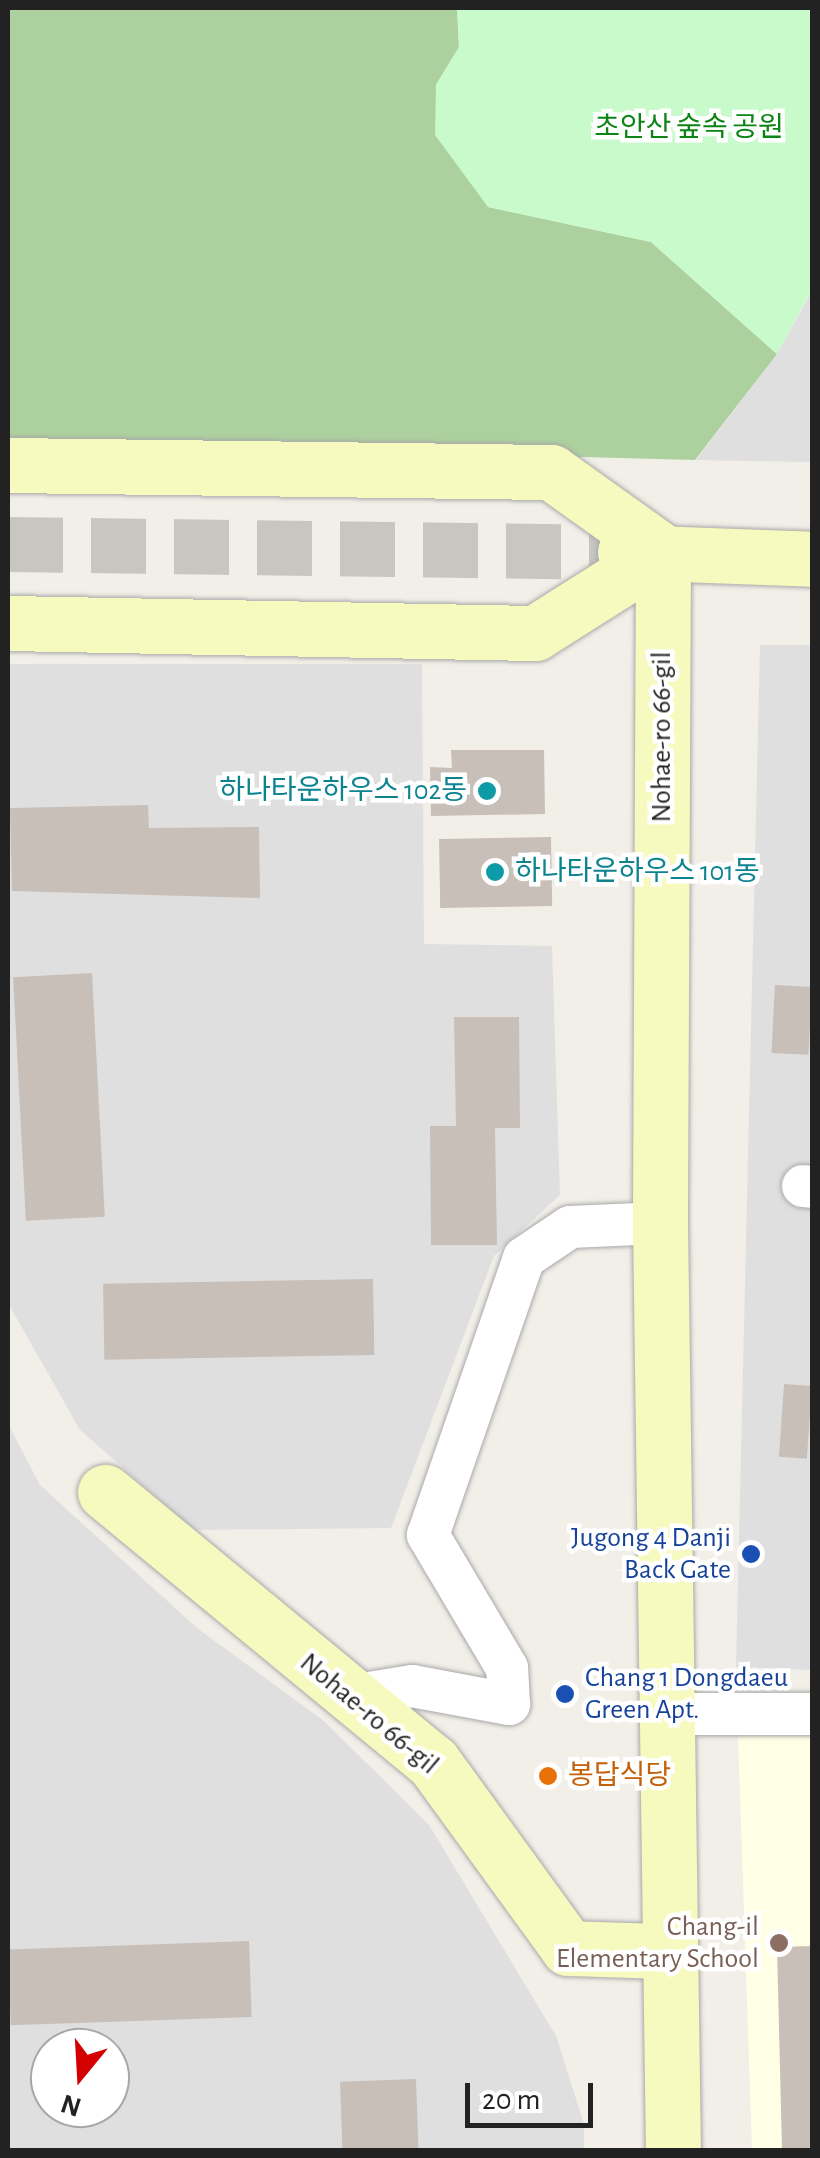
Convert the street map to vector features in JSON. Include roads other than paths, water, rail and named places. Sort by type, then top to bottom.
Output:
[{"type":"main road","points":[[8,498],[31,466],[551,472],[640,552],[812,559]]},
{"type":"main road","points":[[22,616],[535,633],[640,552]]},
{"type":"main road","name":"Nohae-ro 66-gil","points":[[640,552],[660,1222],[665,1951],[673,2150]]},
{"type":"main road","name":"Nohae-ro 66-gil","points":[[104,1492],[434,1762],[568,1948],[665,1951]]},
{"type":"street","points":[[351,1696],[412,1686],[509,1704],[508,1668],[428,1535],[524,1258],[570,1228],[660,1222]]},
{"type":"street","points":[[664,1714],[812,1714]]},
{"type":"tunnel","points":[[8,544],[617,552]]},
{"type":"place","name":"하나타운하우스 102동","points":[[487,791]]},
{"type":"place","name":"하나타운하우스 101동","points":[[495,872]]},
{"type":"place","name":"Jugong 4 Danji Back Gate","points":[[751,1554]]},
{"type":"place","name":"Chang 1 Dongdaeu Green Apt.","points":[[565,1694]]},
{"type":"place","name":"봉답식당","points":[[548,1776]]},
{"type":"place","name":"Chang-il Elementary School","points":[[779,1943]]},
{"type":"park label","name":"초안산 숲속 공원","points":[[689,128]]}]
